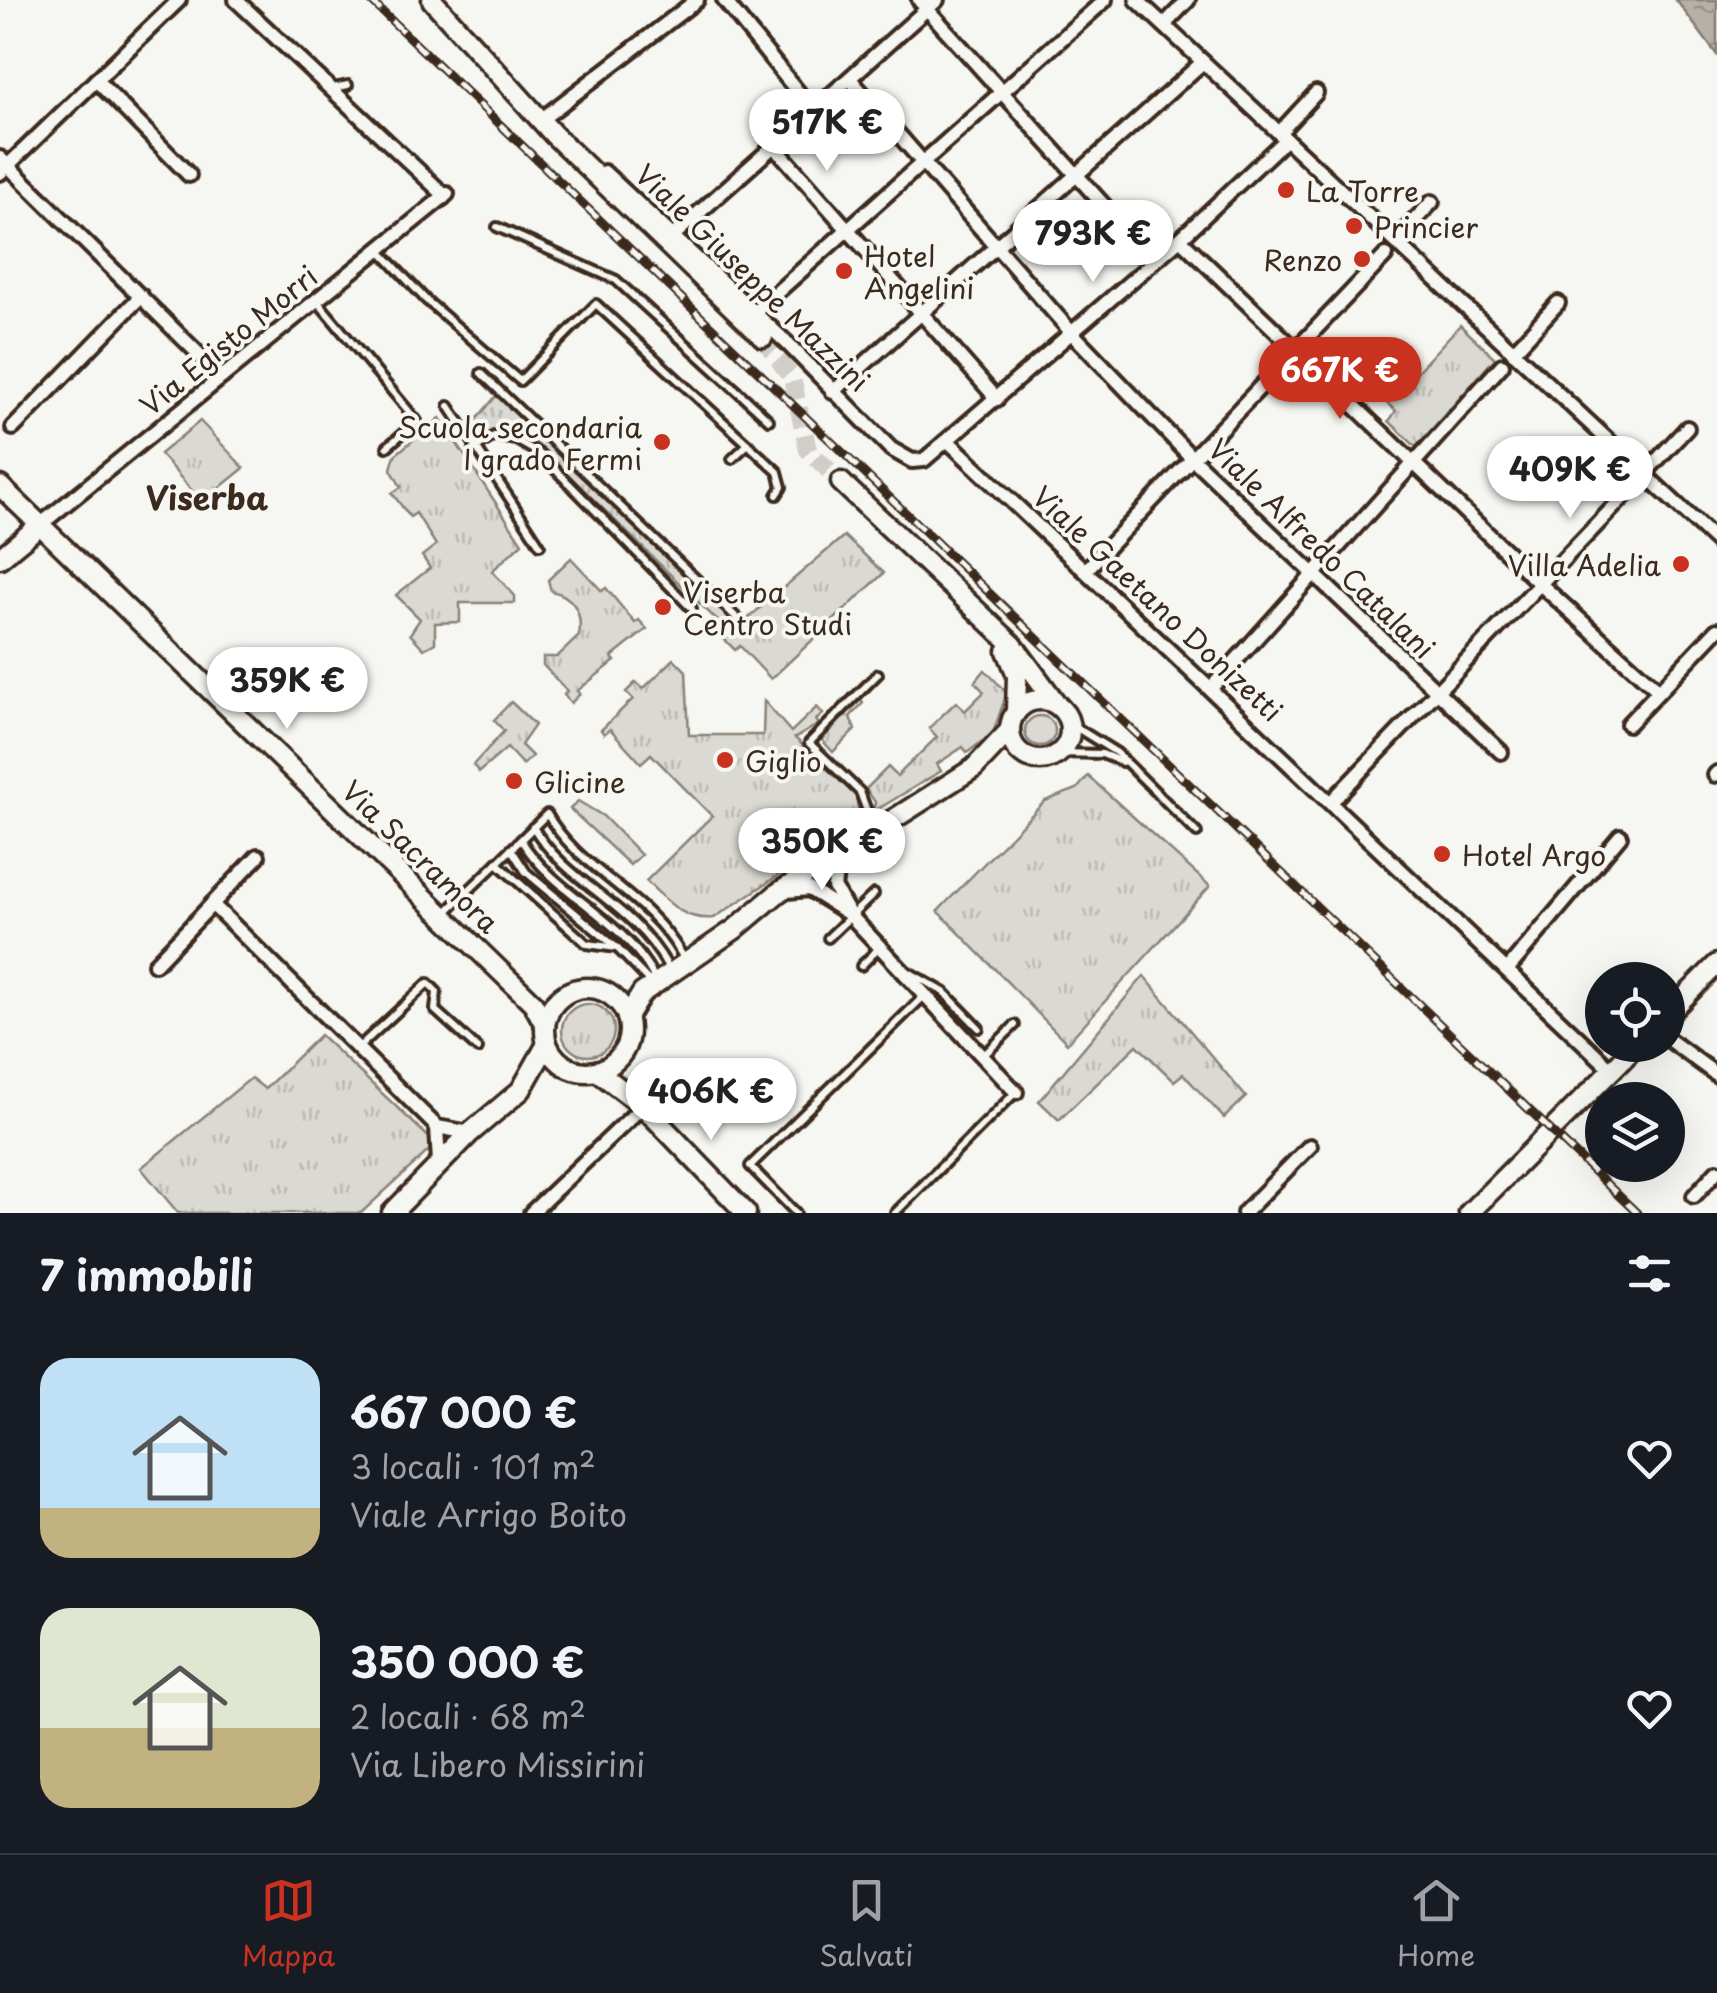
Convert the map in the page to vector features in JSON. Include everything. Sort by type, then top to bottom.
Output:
[{"type":"street","points":[[180,0],[2,166],[222,376]]},
{"type":"street","points":[[236,0],[328,89]]},
{"type":"street","name":"Viale Giuseppe Mazzini","points":[[432,0],[554,135],[762,337]]},
{"type":"street","points":[[542,119],[697,0]]},
{"type":"street","points":[[724,0],[814,112]]},
{"type":"street","points":[[754,312],[1105,0]]},
{"type":"street","points":[[1137,0],[1717,542]]},
{"type":"street","points":[[1164,25],[1188,0]]},
{"type":"street","points":[[674,235],[814,112],[928,3],[1000,93],[1154,261]]},
{"type":"street","points":[[833,392],[1203,62]]},
{"type":"street","name":"Viale Alfredo Catalani","points":[[850,79],[1072,332],[1192,458],[1501,752]]},
{"type":"street","points":[[96,80],[188,176]]},
{"type":"street","name":"Via Egisto Morri","points":[[40,525],[445,196],[328,89]]},
{"type":"street","points":[[949,442],[1180,239],[1282,136],[1316,93]]},
{"type":"street","name":"Viale Giuseppe Mazzini","points":[[554,135],[586,155],[674,235],[892,449],[912,460],[924,460],[949,442]]},
{"type":"street","points":[[775,147],[997,399]]},
{"type":"street","points":[[1394,241],[1432,202]]},
{"type":"street","points":[[1180,239],[1539,584],[1659,691]]},
{"type":"street","points":[[1086,570],[1386,255]]},
{"type":"street","points":[[13,428],[141,296]]},
{"type":"street","points":[[1513,352],[1558,303]]},
{"type":"street","points":[[1212,687],[1502,365]]},
{"type":"street","points":[[1644,474],[1687,428]]},
{"type":"street","name":"Viale Gaetano Donizetti","points":[[949,442],[1612,1070]]},
{"type":"street","points":[[597,1071],[620,1056],[627,1045],[627,1018],[642,993],[779,892],[960,777],[1022,754],[1041,760],[1059,753],[1069,740],[1064,715],[1013,645],[840,482]]},
{"type":"street","name":"Via Sacramora","points":[[0,486],[533,1002],[546,1034]]},
{"type":"street","points":[[1332,801],[1631,488]]},
{"type":"street","points":[[0,558],[40,525]]},
{"type":"street","points":[[994,628],[1016,676],[1014,721],[1022,754]]},
{"type":"street","points":[[1628,724],[1717,630]]},
{"type":"street","points":[[960,777],[1014,721],[1042,700],[1064,715]]},
{"type":"street","points":[[1507,970],[1620,836]]},
{"type":"street","points":[[840,854],[834,887],[850,916]]},
{"type":"street","points":[[156,964],[258,856]]},
{"type":"street","points":[[779,892],[808,889],[850,916],[1016,1092]]},
{"type":"street","points":[[212,904],[437,1127],[470,1133]]},
{"type":"street","points":[[521,1090],[546,1034],[554,1003],[564,995],[587,988],[606,992],[662,969],[752,915]]},
{"type":"street","points":[[1685,997],[1717,964]]},
{"type":"street","name":"Via Sacramora","points":[[502,973],[538,992],[564,995]]},
{"type":"street","points":[[606,992],[627,1018]]},
{"type":"street","points":[[546,1034],[556,1059],[571,1069]]},
{"type":"street","points":[[1685,1052],[1717,1075]]},
{"type":"street","points":[[620,1056],[643,1106]]},
{"type":"street","points":[[1469,1213],[1620,1062]]},
{"type":"street","points":[[392,1213],[455,1159],[521,1090],[548,1075],[571,1069],[597,1071],[643,1106],[746,1213]]},
{"type":"street","points":[[531,1213],[643,1106]]},
{"type":"street","points":[[424,1182],[470,1133],[490,1119]]},
{"type":"street","points":[[437,1127],[439,1163]]},
{"type":"street","points":[[1244,1213],[1310,1146]]},
{"type":"street","points":[[1694,1196],[1717,1171]]},
{"type":"lane","points":[[328,89],[348,85]]},
{"type":"lane","points":[[497,228],[616,280],[769,420]]},
{"type":"lane","points":[[379,250],[426,300],[520,380],[596,304],[778,472],[782,486],[777,495]]},
{"type":"lane","points":[[317,300],[418,421],[386,447]]},
{"type":"lane","points":[[481,373],[740,620]]},
{"type":"lane","points":[[449,406],[540,545]]},
{"type":"lane","points":[[474,449],[494,436],[516,440],[540,454],[692,609]]},
{"type":"lane","points":[[732,460],[748,444]]},
{"type":"lane","points":[[874,831],[860,792],[809,743],[878,674]]},
{"type":"lane","points":[[1064,715],[1128,765],[1197,833]]},
{"type":"lane","points":[[1059,753],[1102,754],[1128,765]]},
{"type":"lane","points":[[442,916],[547,814],[559,834],[657,917],[662,969]]},
{"type":"lane","points":[[533,828],[546,849],[650,935],[662,969]]},
{"type":"lane","points":[[521,840],[534,862],[662,969]]},
{"type":"lane","points":[[511,849],[526,872],[618,948],[662,969]]},
{"type":"lane","points":[[497,863],[587,944],[618,948]]},
{"type":"lane","points":[[828,938],[874,894]]},
{"type":"lane","points":[[861,966],[880,947]]},
{"type":"lane","points":[[902,969],[944,992],[979,1028]]},
{"type":"lane","points":[[357,1048],[428,983],[438,992],[435,1010],[478,1049]]},
{"type":"lane","points":[[796,1213],[750,1166],[923,997]]},
{"type":"lane","points":[[982,1057],[1015,1026]]},
{"type":"lane","points":[[895,1213],[1016,1092]]},
{"type":"green space","points":[[1460,325],[1495,358],[1416,447],[1389,421],[1396,411],[1374,392],[1398,366],[1412,377]]},
{"type":"green space","points":[[497,395],[739,626],[844,536],[884,573],[771,679],[740,646],[735,650],[724,639],[730,633],[538,445],[515,430],[483,434],[469,428]]},
{"type":"green space","points":[[440,418],[522,543],[492,571],[515,596],[515,603],[460,603],[460,622],[435,623],[435,643],[424,649],[410,634],[420,619],[396,595],[430,568],[422,556],[436,545],[416,513],[410,517],[392,493],[401,487],[391,469],[395,455]]},
{"type":"green space","points":[[200,421],[244,468],[202,502],[160,454]]},
{"type":"green space","points":[[571,558],[602,591],[606,588],[635,623],[639,620],[647,629],[577,691],[580,694],[571,703],[564,695],[567,691],[543,665],[543,657],[557,657],[579,636],[580,620],[575,607],[566,597],[551,591],[548,580]]},
{"type":"green space","points":[[674,659],[686,671],[689,735],[763,735],[764,701],[791,732],[817,707],[823,714],[816,720],[819,724],[795,738],[856,796],[860,821],[714,918],[684,913],[646,881],[712,816],[651,754],[641,763],[610,729],[604,734],[601,730],[633,699],[626,692],[636,682],[643,689]]},
{"type":"green space","points":[[985,670],[1007,693],[993,733],[967,753],[963,747],[937,764],[941,771],[873,812],[875,802],[866,789],[888,767],[897,776],[937,737],[929,728],[956,702],[965,711],[984,692],[975,682]]},
{"type":"green space","points":[[860,700],[863,703],[850,717],[855,730],[833,752],[822,740]]},
{"type":"green space","points":[[511,702],[535,725],[521,745],[532,756],[523,765],[507,748],[479,772],[473,765],[504,731],[494,720]]},
{"type":"green space","points":[[1040,716],[1051,720],[1055,731],[1051,742],[1040,746],[1029,742],[1025,731],[1029,720]]},
{"type":"green space","points":[[1088,776],[1210,886],[1067,1043],[938,911],[1045,801],[1077,789]]},
{"type":"green space","points":[[578,801],[603,816],[641,855],[630,865],[570,809]]},
{"type":"green space","points":[[1144,976],[1246,1097],[1224,1118],[1183,1074],[1174,1081],[1137,1045],[1059,1120],[1039,1101]]},
{"type":"green space","points":[[588,1004],[606,1012],[614,1030],[606,1048],[588,1056],[570,1048],[562,1030],[570,1012]]},
{"type":"green space","points":[[320,1035],[436,1144],[361,1213],[178,1213],[141,1168],[251,1078],[265,1089]]},
{"type":"water","points":[[1676,0],[1717,0],[1717,55]]},
{"type":"tunnel","points":[[763,337],[792,378],[808,450],[841,482]]},
{"type":"railway","points":[[370,0],[1637,1213]]},
{"type":"place","name":"La Torre","points":[[1286,190]]},
{"type":"place","name":"Princier","points":[[1354,226]]},
{"type":"place","name":"Renzo","points":[[1362,259]]},
{"type":"place","name":"Hotel Angelini","points":[[844,271]]},
{"type":"place","name":"Scuola secondaria I grado Fermi","points":[[662,442]]},
{"type":"place","name":"Villa Adelia","points":[[1681,564]]},
{"type":"place","name":"Viserba Centro Studi","points":[[663,607]]},
{"type":"place","name":"Giglio","points":[[725,760]]},
{"type":"place","name":"Glicine","points":[[514,781]]},
{"type":"place","name":"Hotel Argo","points":[[1442,854]]},
{"type":"district","name":"Viserba","points":[[207,497]]}]
